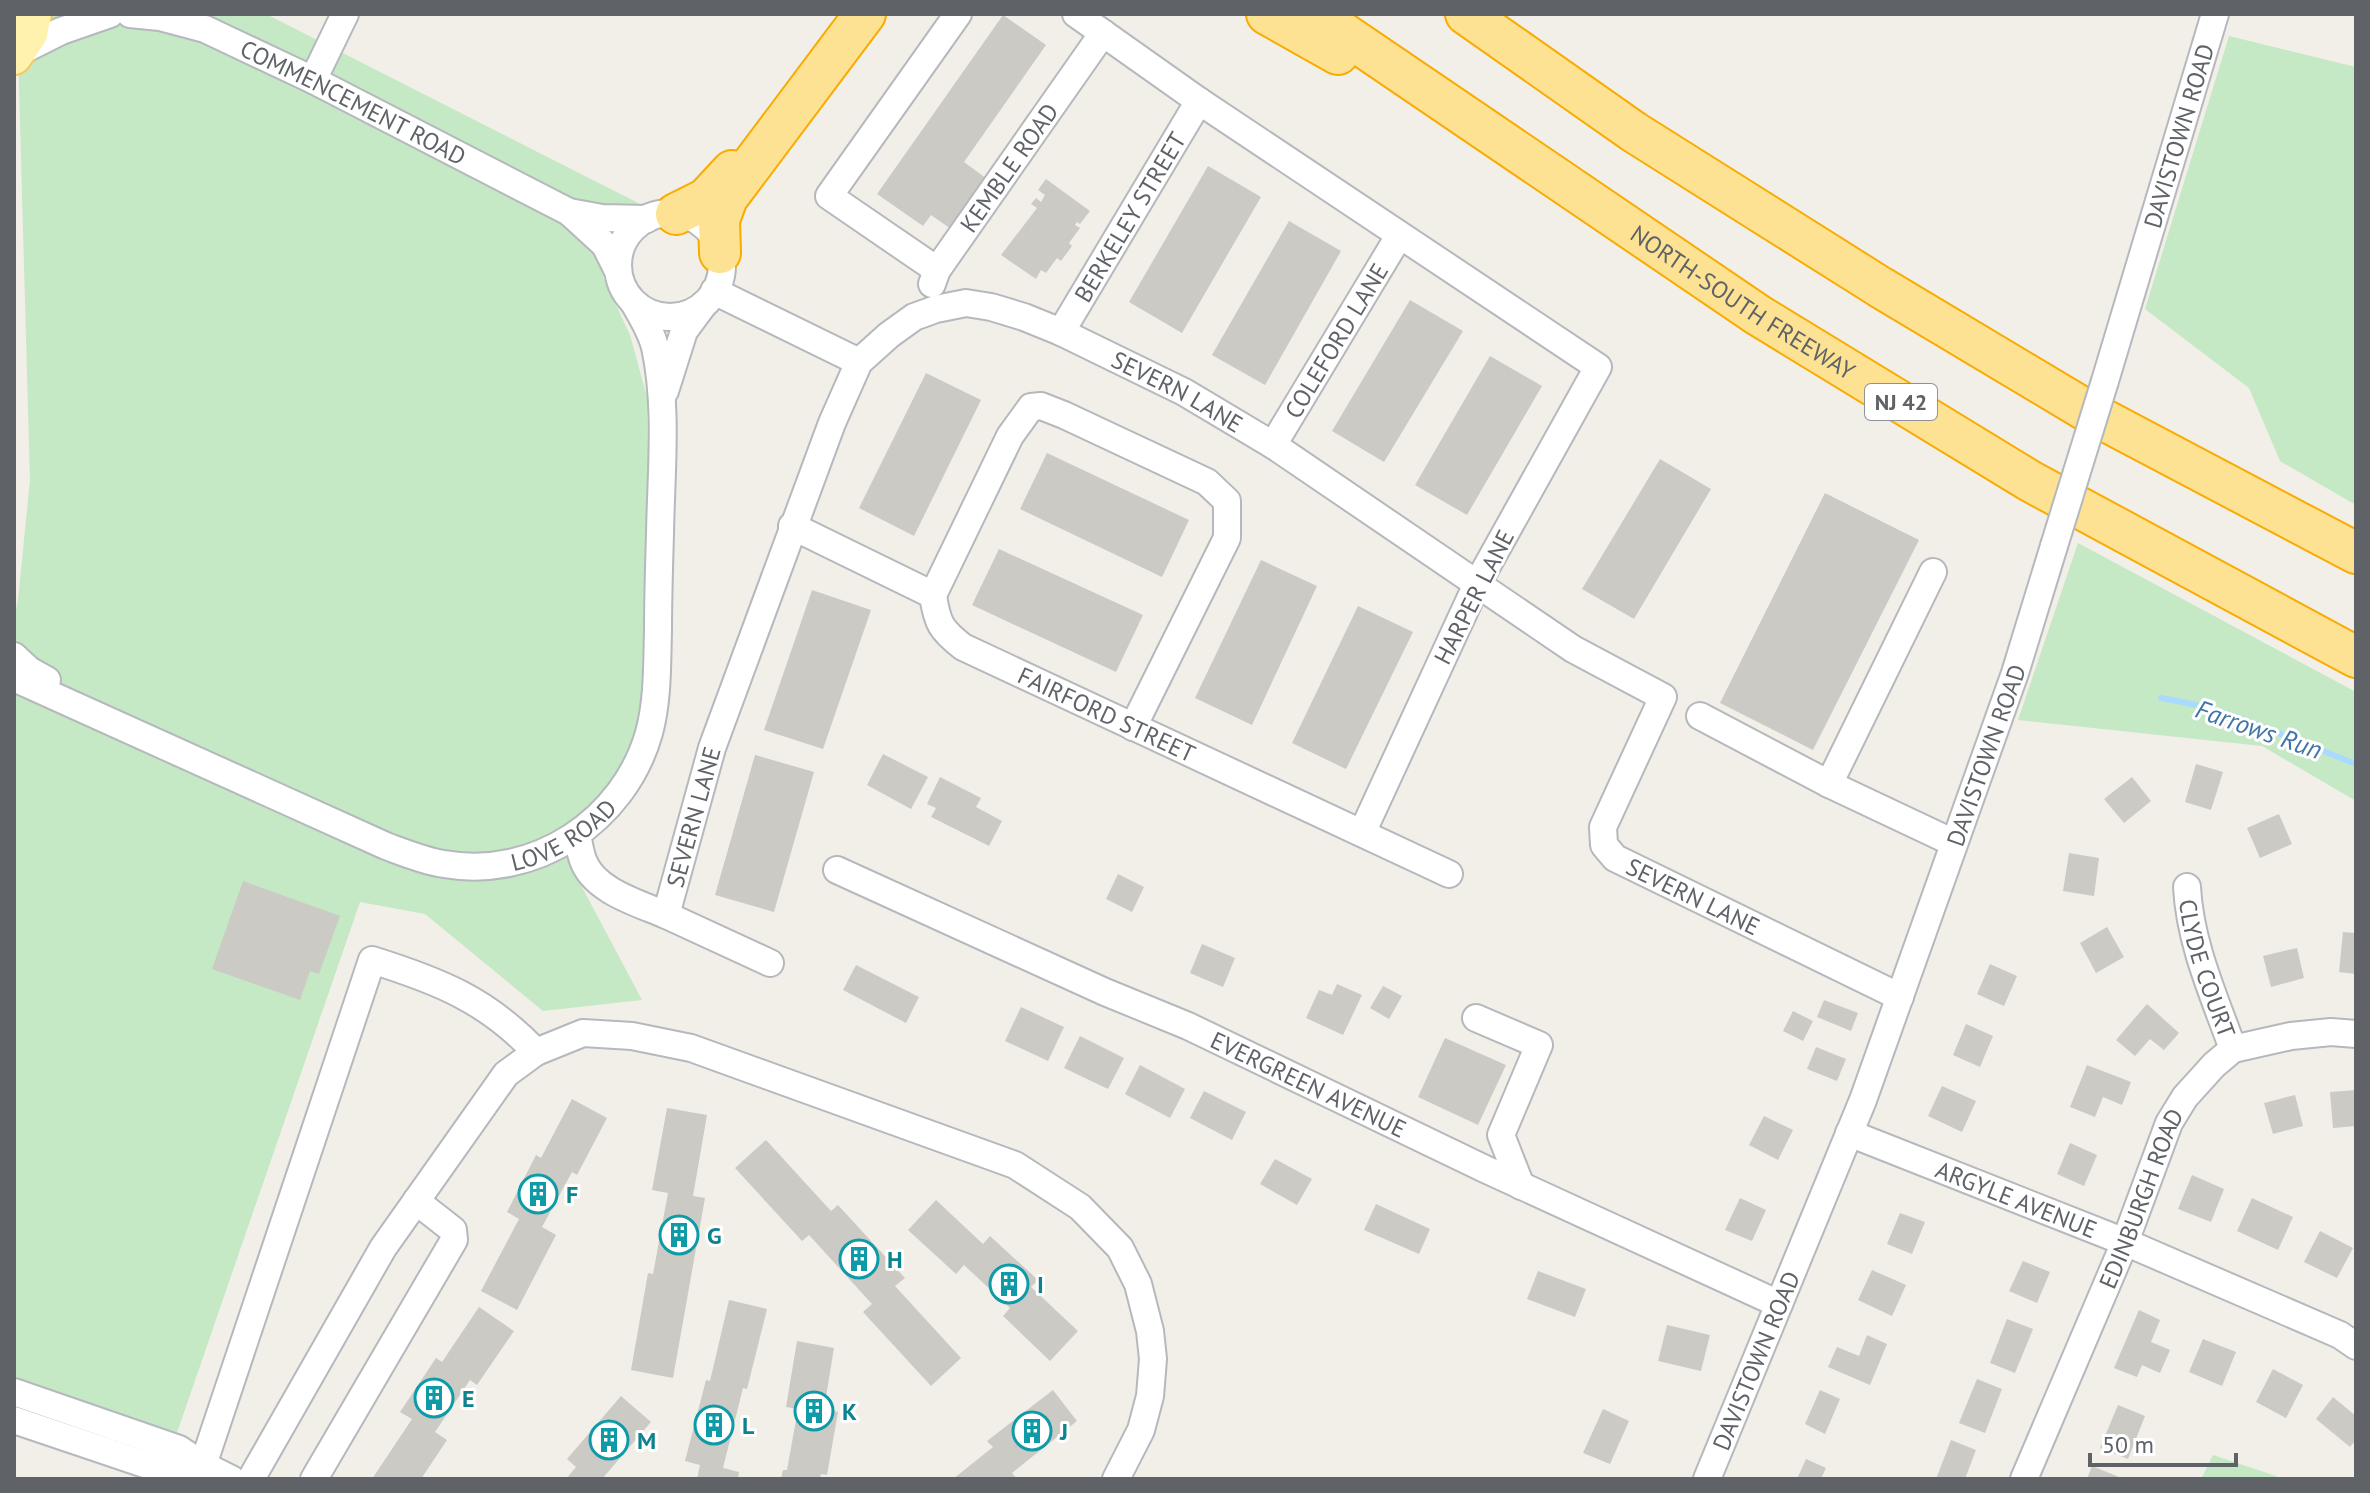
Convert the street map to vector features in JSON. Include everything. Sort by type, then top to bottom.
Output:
[{"type":"highway","points":[[662,216],[706,199],[723,182],[850,14]]},
{"type":"highway","points":[[713,282],[719,220],[727,198],[865,14]]},
{"type":"highway","points":[[1267,14],[1327,48],[1463,116]]},
{"type":"highway","name":"NORTH-SOUTH FREEWAY","points":[[1315,14],[1758,315],[2003,464],[2356,657]]},
{"type":"highway","points":[[1466,14],[1634,132],[1880,287],[2089,412],[2356,553]]},
{"type":"main road","points":[[17,55],[30,34],[34,14]]},
{"type":"street","points":[[17,55],[61,31],[110,14]]},
{"type":"street","name":"COMMENCEMENT ROAD","points":[[130,14],[160,17],[205,29],[313,80],[569,212],[605,245],[618,271]]},
{"type":"street","points":[[313,80],[345,14]]},
{"type":"street","points":[[936,309],[932,283],[937,270],[829,196],[958,14]]},
{"type":"street","points":[[1076,14],[1399,236]]},
{"type":"street","name":"DAVISTOWN ROAD","points":[[1707,1479],[1849,1133],[2015,673],[2215,14]]},
{"type":"street","name":"KEMBLE ROAD","points":[[937,270],[1103,33]]},
{"type":"street","name":"BERKELEY STREET","points":[[1061,332],[1199,101]]},
{"type":"street","name":"COMMENCEMENT ROAD","points":[[569,212],[613,219],[662,216]]},
{"type":"street","points":[[662,216],[689,217],[703,226],[715,240],[713,282],[689,313],[673,317],[655,315],[634,303],[618,271],[623,244],[634,228],[662,216]]},
{"type":"street","name":"HARPER LANE","points":[[1362,833],[1477,584],[1598,367],[1399,236]]},
{"type":"street","name":"COLEFORD LANE","points":[[1273,445],[1399,236]]},
{"type":"street","points":[[713,282],[859,362]]},
{"type":"street","name":"LOVE ROAD","points":[[662,406],[684,331],[713,282]]},
{"type":"street","name":"LOVE ROAD","points":[[14,678],[386,846],[423,859],[446,864],[491,866],[539,855],[577,835],[615,799],[636,764],[650,730],[658,675],[662,406],[655,347],[634,303]]},
{"type":"street","name":"SEVERN LANE","points":[[577,835],[583,860],[591,875],[615,893],[666,915],[712,748],[792,526],[859,362],[914,317],[966,303],[991,307],[1061,332],[1184,392],[1273,445],[1573,649],[1663,697],[1603,827],[1604,845],[1615,858],[1900,997]]},
{"type":"street","points":[[792,526],[933,595],[1010,436],[1031,407],[1041,406],[1064,415],[1207,482],[1227,501],[1227,538],[1133,727]]},
{"type":"street","points":[[1829,784],[1933,572]]},
{"type":"street","name":"FAIRFORD STREET","points":[[933,595],[937,621],[947,635],[963,647],[1449,874]]},
{"type":"street","name":"LOVE ROAD","points":[[14,656],[29,670],[133,730]]},
{"type":"street","points":[[14,697],[60,703],[133,730]]},
{"type":"street","points":[[1700,716],[1829,784],[1954,843]]},
{"type":"street","name":"EVERGREEN AVENUE","points":[[837,870],[1105,992],[1188,1026],[1521,1186],[1779,1304]]},
{"type":"street","name":"CLYDE COURT","points":[[2187,887],[2193,937],[2233,1049]]},
{"type":"street","points":[[666,915],[770,963]]},
{"type":"street","points":[[203,1465],[372,960],[430,978],[474,1000],[517,1032],[536,1052]]},
{"type":"street","points":[[1476,1018],[1539,1045],[1501,1135],[1521,1186]]},
{"type":"street","points":[[2233,1049],[2291,1036],[2331,1032],[2356,1034]]},
{"type":"street","points":[[251,1479],[383,1248],[506,1074],[536,1052],[583,1033],[632,1036],[691,1048],[1015,1165],[1080,1207],[1120,1248],[1138,1284],[1150,1331],[1153,1359],[1150,1396],[1141,1430],[1116,1479]]},
{"type":"street","name":"EDINBURGH ROAD","points":[[2024,1479],[2125,1242],[2169,1123],[2185,1097],[2233,1049]]},
{"type":"street","name":"ARGYLE AVENUE","points":[[1849,1133],[2125,1242],[2340,1335],[2356,1346]]},
{"type":"street","points":[[314,1479],[454,1240],[453,1230],[416,1201]]},
{"type":"street","points":[[16,1406],[174,1474],[203,1465],[231,1479]]},
{"type":"green space","points":[[17,14],[266,14],[648,208],[603,277],[630,335],[647,397],[651,630],[639,737],[615,784],[557,840],[642,1000],[543,1011],[425,914],[360,902],[170,1453],[14,1404],[14,617],[30,480]]},
{"type":"green space","points":[[2229,36],[2356,67],[2356,505],[2280,461],[2249,388],[2145,309]]},
{"type":"green space","points":[[2078,543],[2356,692],[2356,801],[2262,746],[2018,720]]},
{"type":"green space","points":[[2213,1455],[2276,1476],[2280,1479],[2201,1479]]},
{"type":"building","points":[[1003,15],[1046,45],[964,162],[987,179],[951,229],[931,215],[923,226],[877,194]]},
{"type":"building","points":[[1208,166],[1261,197],[1182,333],[1129,302]]},
{"type":"building","points":[[1046,179],[1090,211],[1080,224],[1077,222],[1075,225],[1080,228],[1061,261],[1057,258],[1046,273],[1041,270],[1036,279],[1001,255],[1037,208],[1031,204],[1036,198],[1041,202],[1045,195],[1038,190]]},
{"type":"building","points":[[1289,221],[1341,251],[1265,385],[1212,355]]},
{"type":"building","points":[[1410,300],[1463,331],[1384,462],[1332,431]]},
{"type":"building","points":[[1490,356],[1542,386],[1467,515],[1415,485]]},
{"type":"building","points":[[926,373],[981,400],[914,536],[859,508]]},
{"type":"building","points":[[1047,453],[1189,520],[1162,577],[1020,509]]},
{"type":"building","points":[[1660,459],[1711,489],[1634,619],[1582,589]]},
{"type":"building","points":[[1825,493],[1919,540],[1813,750],[1720,703]]},
{"type":"building","points":[[999,549],[1143,615],[1116,672],[972,605]]},
{"type":"building","points":[[1261,560],[1317,586],[1252,725],[1195,698]]},
{"type":"building","points":[[812,590],[871,610],[823,749],[764,730]]},
{"type":"building","points":[[1358,606],[1413,632],[1346,769],[1292,743]]},
{"type":"building","points":[[883,754],[928,777],[911,809],[867,785]]},
{"type":"building","points":[[755,755],[814,772],[774,912],[715,895]]},
{"type":"building","points":[[2196,764],[2223,772],[2211,810],[2185,802]]},
{"type":"building","points":[[940,777],[981,798],[976,807],[1002,821],[989,846],[931,817],[936,808],[927,804]]},
{"type":"building","points":[[2132,777],[2151,801],[2124,823],[2104,799]]},
{"type":"building","points":[[2279,814],[2292,844],[2260,858],[2247,828]]},
{"type":"building","points":[[2069,853],[2099,858],[2094,896],[2063,891]]},
{"type":"building","points":[[1118,874],[1144,887],[1132,912],[1106,899]]},
{"type":"building","points":[[243,881],[340,916],[319,974],[310,971],[300,1000],[212,969]]},
{"type":"building","points":[[2107,927],[2124,957],[2096,973],[2080,943]]},
{"type":"building","points":[[2343,932],[2356,933],[2356,974],[2339,972]]},
{"type":"building","points":[[1202,944],[1235,958],[1223,987],[1190,973]]},
{"type":"building","points":[[2297,948],[2304,978],[2271,987],[2263,956]]},
{"type":"building","points":[[1990,964],[2017,976],[2004,1006],[1977,994]]},
{"type":"building","points":[[856,965],[919,997],[906,1023],[843,990]]},
{"type":"building","points":[[1337,984],[1362,995],[1343,1035],[1306,1018],[1319,990],[1332,995]]},
{"type":"building","points":[[1383,986],[1402,996],[1389,1019],[1370,1008]]},
{"type":"building","points":[[1824,1000],[1858,1013],[1851,1031],[1817,1017]]},
{"type":"building","points":[[2147,1004],[2179,1033],[2164,1050],[2150,1039],[2135,1056],[2116,1040]]},
{"type":"building","points":[[1021,1007],[1064,1027],[1048,1061],[1005,1041]]},
{"type":"building","points":[[1793,1011],[1813,1021],[1803,1041],[1783,1031]]},
{"type":"building","points":[[1966,1024],[1993,1036],[1980,1067],[1953,1055]]},
{"type":"building","points":[[1080,1036],[1124,1058],[1108,1089],[1064,1068]]},
{"type":"building","points":[[1445,1038],[1506,1065],[1478,1125],[1418,1097]]},
{"type":"building","points":[[1816,1047],[1846,1059],[1837,1081],[1807,1069]]},
{"type":"building","points":[[1140,1065],[1185,1089],[1170,1118],[1125,1094]]},
{"type":"building","points":[[2087,1065],[2131,1082],[2122,1105],[2103,1097],[2095,1117],[2070,1107]]},
{"type":"building","points":[[1942,1086],[1976,1101],[1962,1132],[1928,1116]]},
{"type":"building","points":[[2356,1090],[2356,1126],[2333,1128],[2330,1092]]},
{"type":"building","points":[[1204,1091],[1246,1112],[1232,1140],[1190,1118]]},
{"type":"building","points":[[2295,1095],[2303,1126],[2273,1134],[2264,1103]]},
{"type":"building","name":"F","points":[[572,1099],[607,1118],[577,1175],[572,1172],[542,1227],[556,1235],[517,1310],[481,1291],[519,1219],[507,1212],[536,1155],[541,1158]]},
{"type":"building","name":"G","points":[[667,1108],[707,1115],[693,1196],[705,1198],[673,1378],[631,1370],[648,1273],[653,1274],[668,1193],[652,1190]]},
{"type":"building","points":[[1764,1116],[1793,1130],[1778,1160],[1749,1145]]},
{"type":"building","name":"H","points":[[766,1140],[831,1211],[838,1205],[905,1278],[895,1286],[961,1358],[931,1386],[863,1312],[872,1304],[809,1235],[802,1241],[735,1168]]},
{"type":"building","points":[[2070,1143],[2097,1155],[2084,1186],[2057,1174]]},
{"type":"building","points":[[1275,1159],[1312,1179],[1297,1205],[1260,1184]]},
{"type":"building","points":[[2192,1175],[2224,1189],[2211,1222],[2178,1209]]},
{"type":"building","points":[[1740,1198],[1766,1210],[1752,1241],[1725,1230]]},
{"type":"building","points":[[2252,1198],[2293,1217],[2278,1250],[2237,1231]]},
{"type":"building","name":"I","points":[[936,1200],[983,1244],[990,1236],[1038,1280],[1031,1287],[1078,1331],[1050,1361],[1003,1316],[1010,1308],[964,1265],[956,1274],[908,1230]]},
{"type":"building","points":[[1376,1204],[1430,1229],[1419,1254],[1364,1230]]},
{"type":"building","points":[[1900,1213],[1925,1222],[1912,1254],[1887,1244]]},
{"type":"building","points":[[2320,1231],[2353,1248],[2337,1278],[2304,1262]]},
{"type":"building","points":[[2023,1261],[2050,1272],[2037,1303],[2009,1291]]},
{"type":"building","points":[[1872,1270],[1906,1285],[1892,1316],[1858,1300]]},
{"type":"building","points":[[1538,1271],[1586,1289],[1575,1317],[1527,1299]]},
{"type":"building","name":"L","points":[[729,1300],[767,1309],[723,1468],[739,1472],[738,1479],[697,1479],[700,1465],[685,1461],[706,1380],[710,1381]]},
{"type":"building","name":"E","points":[[479,1307],[514,1331],[477,1385],[470,1380],[435,1432],[447,1440],[421,1479],[372,1479],[412,1419],[400,1412],[436,1358],[442,1362]]},
{"type":"building","points":[[2139,1310],[2160,1320],[2151,1342],[2170,1350],[2160,1373],[2142,1365],[2137,1377],[2114,1368]]},
{"type":"building","points":[[2007,1319],[2033,1329],[2015,1373],[1990,1363]]},
{"type":"building","points":[[1667,1325],[1710,1335],[1701,1371],[1658,1361]]},
{"type":"building","points":[[1867,1335],[1887,1344],[1870,1385],[1828,1367],[1837,1347],[1859,1356]]},
{"type":"building","points":[[2203,1339],[2236,1352],[2222,1386],[2189,1372]]},
{"type":"building","name":"K","points":[[797,1341],[834,1348],[824,1409],[838,1412],[827,1475],[821,1474],[820,1479],[781,1479],[783,1470],[787,1470],[798,1409],[786,1407]]},
{"type":"building","points":[[2273,1369],[2303,1385],[2286,1418],[2256,1402]]},
{"type":"building","points":[[1977,1379],[2002,1389],[1985,1433],[1959,1423]]},
{"type":"building","name":"J","points":[[1053,1390],[1077,1421],[1012,1473],[1017,1479],[953,1479],[993,1447],[987,1441]]},
{"type":"building","points":[[1820,1390],[1840,1399],[1825,1434],[1805,1424]]},
{"type":"building","name":"M","points":[[621,1396],[651,1422],[602,1479],[566,1479],[576,1467],[567,1459]]},
{"type":"building","points":[[2333,1397],[2356,1416],[2356,1440],[2350,1447],[2316,1419]]},
{"type":"building","points":[[2118,1405],[2145,1416],[2128,1459],[2100,1448]]},
{"type":"building","points":[[1603,1409],[1629,1421],[1610,1464],[1583,1453]]},
{"type":"building","points":[[1951,1440],[1976,1450],[1965,1479],[1936,1479]]},
{"type":"building","points":[[1806,1459],[1826,1468],[1821,1479],[1797,1479]]},
{"type":"building","points":[[2092,1466],[2124,1479],[2087,1479]]},
{"type":"waterway","name":"Farrows Run","points":[[2161,698],[2236,717],[2356,764]]},
{"type":"place","name":"F","points":[[538,1194]]},
{"type":"place","name":"G","points":[[679,1235]]},
{"type":"place","name":"H","points":[[859,1259]]},
{"type":"place","name":"I","points":[[1009,1284]]},
{"type":"place","name":"E","points":[[434,1398]]},
{"type":"place","name":"K","points":[[814,1411]]},
{"type":"place","name":"L","points":[[714,1425]]},
{"type":"place","name":"J","points":[[1032,1431]]},
{"type":"place","name":"M","points":[[609,1440]]}]
